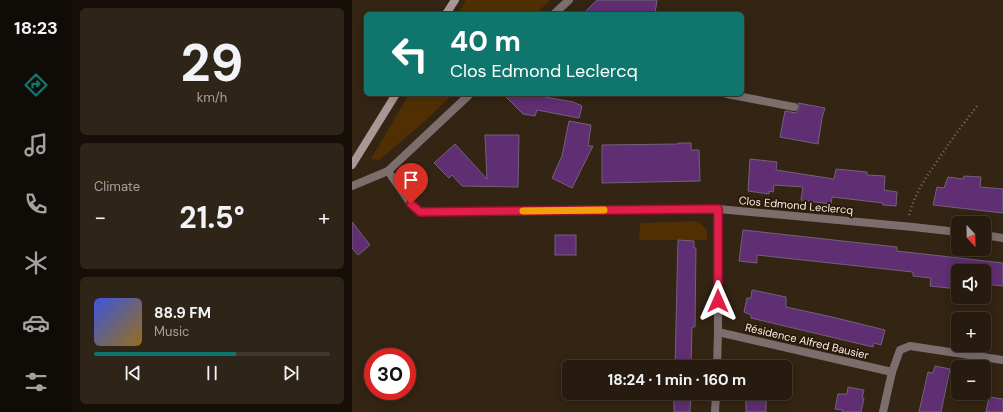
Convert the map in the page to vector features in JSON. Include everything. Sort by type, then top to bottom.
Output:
[{"type":"street","points":[[447,12],[455,0]]},
{"type":"street","points":[[556,12],[569,0]]},
{"type":"street","points":[[352,165],[395,96]]},
{"type":"street","points":[[352,186],[388,171],[468,96]]},
{"type":"street","points":[[737,96],[794,107]]},
{"type":"street","name":"Clos Edmond Leclercq","points":[[388,171],[411,204],[420,212],[718,209],[951,231]]},
{"type":"street","points":[[716,360],[718,332],[718,209]]},
{"type":"street","points":[[991,237],[1003,238]]},
{"type":"street","name":"Résidence Alfred Bausier","points":[[718,332],[892,372]]},
{"type":"street","points":[[883,412],[892,372],[900,350],[910,346],[1003,360]]},
{"type":"street","points":[[715,412],[716,400]]},
{"type":"path","points":[[905,226],[920,186],[948,144],[978,105]]},
{"type":"shaded area","points":[[466,0],[550,0],[538,12],[459,12]]},
{"type":"shaded area","points":[[408,96],[451,96],[424,122],[379,160],[371,159]]},
{"type":"shaded area","points":[[696,221],[707,230],[707,240],[639,240],[640,223]]},
{"type":"building","points":[[597,0],[657,0],[655,12],[585,12]]},
{"type":"building","points":[[505,96],[545,96],[573,102],[582,106],[579,118],[537,110],[535,116],[523,114]]},
{"type":"building","points":[[798,103],[825,108],[818,144],[780,137],[785,111],[796,113],[799,108]]},
{"type":"building","points":[[569,121],[591,125],[588,146],[593,146],[572,188],[552,178],[562,156]]},
{"type":"building","points":[[485,135],[519,135],[518,187],[462,186],[452,175],[449,178],[434,163],[455,144],[487,179]]},
{"type":"building","points":[[691,143],[691,150],[699,150],[700,181],[602,183],[602,145]]},
{"type":"building","points":[[750,159],[777,162],[776,170],[834,179],[836,169],[867,172],[867,175],[885,176],[884,190],[897,192],[896,206],[832,197],[831,204],[801,200],[803,187],[774,185],[773,192],[769,191],[769,194],[748,191]]},
{"type":"building","points":[[964,176],[981,177],[980,187],[1003,189],[1003,213],[933,205],[937,187],[944,188],[948,177],[963,179]]},
{"type":"building","points":[[352,222],[370,245],[358,255],[352,248]]},
{"type":"building","points":[[743,230],[897,247],[897,251],[1003,263],[1003,286],[991,285],[991,264],[951,264],[951,288],[930,286],[931,278],[913,276],[913,272],[757,255],[757,263],[739,261]]},
{"type":"building","points":[[555,235],[576,235],[576,255],[555,255]]},
{"type":"building","points":[[678,240],[694,241],[694,248],[696,248],[695,327],[692,327],[691,360],[675,360]]},
{"type":"building","points":[[752,290],[786,297],[786,307],[885,330],[881,345],[874,343],[873,347],[751,318],[751,315],[744,312],[747,298],[751,298]]},
{"type":"building","points":[[935,366],[950,369],[941,412],[919,412],[928,372],[933,373]]},
{"type":"building","points":[[848,387],[864,390],[861,412],[842,412],[843,410],[835,409],[838,394],[847,394]]},
{"type":"building","points":[[991,397],[1003,399],[1003,412],[986,412],[988,400],[991,400]]},
{"type":"building","points":[[674,400],[691,400],[690,412],[674,412]]},
{"type":"building","points":[[746,400],[766,400],[766,412],[746,412]]},
{"type":"slow traffic","points":[[523,211],[604,210]]},
{"type":"route","points":[[411,204],[420,212],[718,209],[718,301]]}]
